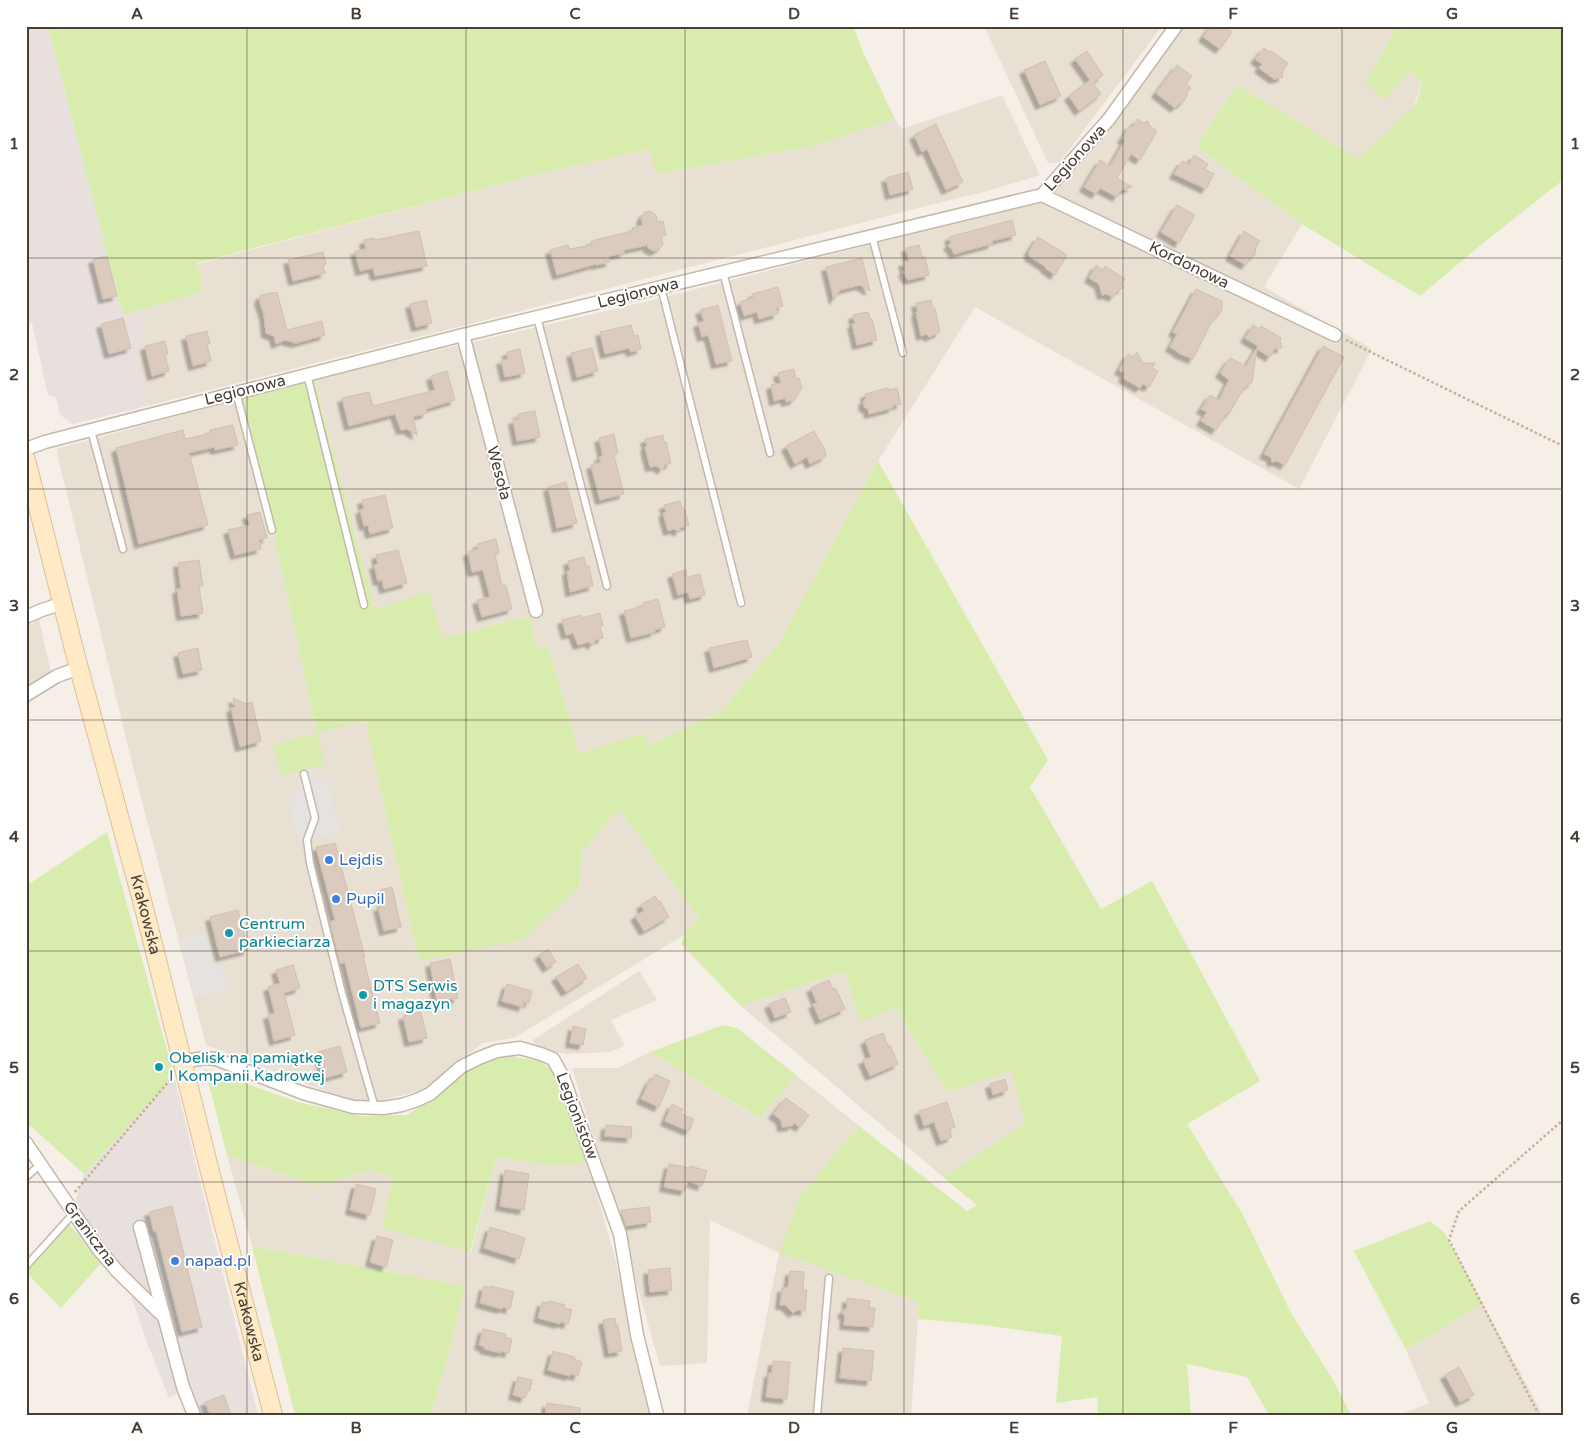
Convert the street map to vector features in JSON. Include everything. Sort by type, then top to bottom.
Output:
[{"type":"main road","name":"Krakowska","points":[[26,460],[273,1415]]},
{"type":"street","name":"Legionowa","points":[[26,449],[44,442],[463,335],[1042,195],[1109,119],[1176,26]]},
{"type":"street","name":"Kordonowa","points":[[1042,195],[1335,335]]},
{"type":"street","name":"Wesoła","points":[[463,335],[536,611]]},
{"type":"street","points":[[26,617],[63,603]]},
{"type":"street","points":[[26,696],[57,676],[79,668]]},
{"type":"street","name":"Legionistów","points":[[182,1062],[204,1058],[216,1059],[303,1093],[353,1107],[375,1108],[402,1105],[430,1094],[461,1068],[478,1058],[497,1051],[520,1048],[553,1059],[563,1077],[620,1234],[637,1335],[657,1415]]},
{"type":"street","name":"Graniczna","points":[[26,1143],[99,1250],[118,1272],[164,1317]]},
{"type":"street","points":[[140,1227],[183,1387],[194,1415]]},
{"type":"lane","points":[[872,236],[903,353]]},
{"type":"lane","points":[[723,272],[770,453]]},
{"type":"lane","points":[[661,287],[741,602]]},
{"type":"lane","points":[[537,317],[607,586]]},
{"type":"lane","points":[[307,374],[364,605]]},
{"type":"lane","points":[[236,392],[272,530]]},
{"type":"lane","points":[[91,430],[123,549]]},
{"type":"lane","points":[[304,774],[315,818],[307,840],[310,863],[342,993],[375,1108]]},
{"type":"lane","points":[[26,1177],[41,1164]]},
{"type":"lane","points":[[26,1266],[70,1208]]},
{"type":"lane","points":[[817,1415],[829,1278]]},
{"type":"path","points":[[1335,335],[1563,446]]},
{"type":"path","points":[[70,1208],[175,1074],[182,1062]]},
{"type":"path","points":[[1539,1415],[1450,1240],[1459,1211],[1563,1120]]},
{"type":"shaded area","points":[[26,26],[48,26],[123,314],[139,310],[145,341],[135,344],[147,406],[73,424],[60,415],[56,397],[48,395],[32,323],[26,323]]},
{"type":"shaded area","points":[[984,26],[1162,26],[1060,162],[1048,163]]},
{"type":"shaded area","points":[[1185,26],[1395,26],[1410,71],[1422,81],[1414,106],[1359,159],[1237,85],[1196,146],[1302,224],[1264,287],[1372,349],[1299,489],[975,307],[878,461],[779,643],[722,711],[647,745],[644,734],[579,753],[548,646],[537,649],[530,616],[442,638],[375,610],[314,379],[649,301],[1033,203],[1053,193],[1130,102]]},
{"type":"shaded area","points":[[1002,95],[1040,175],[988,191],[147,406],[135,344],[145,340],[139,310],[203,292],[197,264],[522,178],[650,149],[657,174],[815,146],[895,119],[902,129]]},
{"type":"shaded area","points":[[244,398],[317,733],[365,719],[419,961],[579,887],[583,850],[619,809],[699,918],[684,935],[514,1038],[482,1043],[431,1086],[421,1091],[362,1105],[206,1045],[135,775],[56,449]]},
{"type":"shaded area","points":[[39,620],[51,672],[26,688],[26,627]]},
{"type":"shaded area","points":[[312,768],[315,779],[326,776],[340,831],[299,843],[287,796],[300,790],[296,773]]},
{"type":"shaded area","points":[[205,932],[214,966],[221,964],[228,990],[195,999],[179,939]]},
{"type":"shaded area","points":[[639,971],[657,1000],[611,1020],[625,1046],[609,1052],[568,1054],[538,1049],[533,1040]]},
{"type":"shaded area","points":[[845,971],[860,1021],[896,1008],[947,1092],[1012,1070],[1026,1124],[943,1177],[741,1006]]},
{"type":"shaded area","points":[[650,1052],[758,1118],[796,1075],[859,1126],[800,1196],[780,1253],[917,1301],[918,1319],[911,1415],[747,1415],[779,1253],[710,1220],[707,1363],[660,1366],[572,1068],[618,1068]]},
{"type":"shaded area","points":[[174,1076],[258,1415],[201,1415],[189,1387],[169,1398],[146,1340],[129,1289],[101,1263],[77,1235],[73,1209],[84,1174]]},
{"type":"shaded area","points":[[227,1155],[318,1186],[370,1170],[393,1177],[471,1252],[496,1157],[553,1166],[588,1162],[615,1258],[650,1415],[431,1415],[449,1354],[465,1286],[252,1246]]},
{"type":"shaded area","points":[[1483,1304],[1543,1415],[1399,1415],[1429,1403],[1406,1350]]},
{"type":"green space","points":[[48,26],[853,26],[895,119],[815,146],[656,174],[650,149],[522,178],[197,263],[203,292],[123,315]]},
{"type":"green space","points":[[1395,26],[1563,26],[1563,180],[1420,296],[1302,224],[1196,146],[1237,85],[1359,159],[1416,104],[1422,82],[1410,71],[1386,100],[1365,84],[1395,31]]},
{"type":"green space","points":[[314,379],[375,610],[429,591],[442,638],[530,616],[537,649],[548,646],[579,753],[644,733],[648,745],[722,711],[779,643],[878,461],[1048,760],[1030,787],[1101,909],[1152,881],[1260,1081],[1187,1124],[1243,1215],[1291,1313],[1333,1380],[1351,1415],[1269,1415],[1247,1377],[1187,1364],[1191,1415],[1098,1415],[1097,1397],[1056,1403],[1062,1336],[976,1324],[918,1319],[917,1301],[779,1253],[800,1196],[859,1126],[967,1211],[977,1205],[943,1177],[1025,1124],[1012,1071],[947,1092],[896,1008],[860,1022],[845,971],[741,1006],[681,944],[684,935],[699,918],[619,809],[583,850],[579,887],[522,940],[419,961],[365,720],[318,733],[325,764],[282,776],[273,745],[317,733],[244,398]]},
{"type":"green space","points":[[107,832],[174,1076],[84,1174],[26,1122],[26,886]]},
{"type":"green space","points":[[723,1025],[737,1028],[796,1075],[759,1118],[650,1052]]},
{"type":"green space","points":[[501,1055],[539,1061],[554,1071],[588,1162],[553,1166],[496,1157],[470,1252],[382,1228],[393,1177],[370,1170],[318,1186],[227,1155],[205,1069],[298,1102],[360,1116],[407,1115],[477,1065]]},
{"type":"green space","points":[[1430,1221],[1444,1232],[1483,1304],[1406,1350],[1354,1251]]},
{"type":"green space","points":[[68,1223],[101,1263],[61,1308],[26,1272]]},
{"type":"green space","points":[[252,1246],[465,1286],[449,1354],[431,1415],[295,1415]]},
{"type":"building","points":[[1211,26],[1224,26],[1232,32],[1220,49],[1203,37]]},
{"type":"building","points":[[1264,48],[1288,63],[1282,72],[1283,77],[1274,79],[1259,68],[1262,64],[1255,59]]},
{"type":"building","points":[[1087,51],[1103,75],[1093,83],[1101,94],[1079,111],[1069,96],[1090,80],[1075,59]]},
{"type":"building","points":[[1045,61],[1061,96],[1040,105],[1024,70]]},
{"type":"building","points":[[1177,65],[1192,76],[1186,84],[1191,88],[1186,94],[1188,95],[1175,108],[1156,93]]},
{"type":"building","points":[[1137,119],[1144,123],[1148,121],[1150,126],[1157,131],[1140,160],[1131,154],[1117,178],[1132,187],[1121,190],[1117,197],[1100,188],[1096,194],[1084,187],[1100,160],[1110,166],[1125,140],[1122,139],[1130,125],[1133,127]]},
{"type":"building","points":[[936,124],[963,182],[946,190],[927,149],[922,152],[914,135]]},
{"type":"building","points":[[1194,155],[1208,164],[1205,169],[1214,174],[1206,189],[1174,174],[1182,161],[1189,164]]},
{"type":"building","points":[[908,172],[913,189],[890,195],[886,178]]},
{"type":"building","points":[[1177,205],[1195,215],[1179,243],[1161,232]]},
{"type":"building","points":[[650,211],[656,215],[657,222],[663,221],[666,235],[661,236],[663,245],[659,249],[654,251],[648,248],[648,245],[624,250],[624,253],[609,256],[610,262],[557,275],[550,250],[568,245],[569,249],[592,245],[591,241],[632,231],[632,228],[643,225],[641,218],[645,212]]},
{"type":"building","points":[[1012,220],[1016,235],[992,241],[992,244],[954,254],[948,246],[951,242],[949,237]]},
{"type":"building","points":[[419,231],[427,266],[375,276],[373,268],[360,271],[355,251],[366,249],[364,240],[374,238],[375,240]]},
{"type":"building","points":[[1244,231],[1260,241],[1255,249],[1254,256],[1251,257],[1246,265],[1230,256]]},
{"type":"building","points":[[1038,237],[1067,255],[1055,275],[1029,256],[1029,251]]},
{"type":"building","points":[[919,245],[922,257],[925,257],[929,275],[908,280],[903,272],[905,269],[903,262],[909,261],[906,248]]},
{"type":"building","points":[[323,252],[326,264],[323,266],[325,273],[293,281],[288,260]]},
{"type":"building","points":[[107,256],[117,296],[103,299],[93,259]]},
{"type":"building","points":[[862,258],[870,291],[860,285],[840,290],[834,300],[826,267]]},
{"type":"building","points":[[1096,265],[1103,270],[1105,266],[1125,279],[1122,283],[1123,288],[1118,290],[1113,297],[1107,294],[1102,295],[1099,284],[1089,278]]},
{"type":"building","points":[[778,287],[783,306],[776,308],[778,314],[759,319],[757,312],[744,316],[740,302],[753,298],[752,294]]},
{"type":"building","points":[[1196,289],[1222,301],[1222,308],[1221,312],[1213,319],[1193,359],[1178,353],[1170,347],[1177,334],[1173,332]]},
{"type":"building","points":[[277,292],[287,330],[322,321],[325,335],[296,343],[285,340],[276,344],[274,336],[266,333],[264,315],[259,300],[261,295]]},
{"type":"building","points":[[426,300],[432,323],[416,327],[410,304]]},
{"type":"building","points":[[931,300],[933,308],[935,308],[940,332],[929,337],[926,334],[921,336],[916,303]]},
{"type":"building","points":[[718,305],[732,361],[716,364],[709,337],[707,335],[702,337],[698,323],[704,321],[700,310]]},
{"type":"building","points":[[868,312],[870,319],[872,319],[877,340],[857,345],[852,324],[855,323],[853,315]]},
{"type":"building","points":[[123,318],[131,348],[109,354],[101,324]]},
{"type":"building","points":[[631,325],[634,336],[638,335],[641,349],[631,352],[629,348],[605,354],[600,332]]},
{"type":"building","points":[[1253,325],[1260,329],[1261,326],[1281,338],[1282,348],[1275,348],[1270,357],[1257,349],[1252,382],[1243,389],[1229,414],[1227,413],[1216,430],[1201,421],[1207,412],[1201,409],[1210,395],[1219,400],[1229,380],[1220,373],[1230,358],[1246,366],[1258,346],[1245,338]]},
{"type":"building","points":[[207,331],[210,344],[207,344],[211,361],[193,366],[186,336]]},
{"type":"building","points":[[165,341],[168,354],[165,354],[169,371],[152,376],[145,346]]},
{"type":"building","points":[[1323,346],[1344,357],[1285,465],[1277,461],[1272,462],[1271,457],[1264,454]]},
{"type":"building","points":[[592,348],[598,371],[577,377],[571,353]]},
{"type":"building","points":[[520,349],[525,373],[505,377],[501,360],[508,359],[507,352]]},
{"type":"building","points":[[1137,352],[1143,363],[1155,363],[1152,368],[1158,371],[1149,387],[1143,384],[1140,388],[1123,378],[1125,373],[1119,370],[1128,354],[1134,357]]},
{"type":"building","points":[[794,369],[796,379],[799,378],[802,388],[794,400],[786,402],[785,398],[774,401],[771,385],[781,383],[778,373]]},
{"type":"building","points":[[447,371],[455,400],[426,409],[427,413],[413,417],[417,435],[407,429],[401,430],[395,414],[349,426],[342,398],[369,392],[373,406],[435,390],[431,376]]},
{"type":"building","points":[[888,388],[889,390],[897,388],[901,404],[869,414],[863,402],[866,398],[865,394]]},
{"type":"building","points":[[535,411],[540,437],[517,441],[513,420],[519,419],[518,414]]},
{"type":"building","points":[[233,425],[238,445],[215,450],[214,447],[189,453],[208,525],[139,544],[116,448],[183,430],[185,439],[211,433],[210,430]]},
{"type":"building","points":[[814,431],[825,450],[826,456],[810,464],[807,457],[795,464],[786,446]]},
{"type":"building","points":[[614,434],[618,453],[614,455],[624,494],[600,500],[591,465],[601,462],[599,457],[603,456],[599,438]]},
{"type":"building","points":[[663,435],[671,463],[665,465],[662,470],[657,466],[650,467],[645,439]]},
{"type":"building","points":[[566,482],[577,523],[557,528],[548,487]]},
{"type":"building","points":[[385,495],[393,528],[370,534],[368,525],[364,526],[360,510],[364,509],[362,500]]},
{"type":"building","points":[[680,501],[689,525],[681,527],[679,532],[674,529],[668,531],[663,513],[666,512],[664,505]]},
{"type":"building","points":[[260,512],[267,538],[259,540],[261,549],[235,555],[228,530],[250,525],[247,515]]},
{"type":"building","points":[[496,539],[499,553],[495,555],[502,586],[506,585],[512,609],[482,617],[477,600],[490,597],[483,570],[472,572],[468,552],[478,549],[477,544]]},
{"type":"building","points":[[398,550],[407,583],[384,589],[382,580],[378,581],[374,565],[378,564],[376,555]]},
{"type":"building","points":[[584,557],[586,566],[589,566],[593,586],[570,592],[567,571],[570,570],[568,561]]},
{"type":"building","points":[[199,560],[203,586],[199,586],[203,613],[181,616],[177,589],[181,589],[178,563]]},
{"type":"building","points":[[686,570],[687,577],[700,574],[705,595],[690,599],[688,592],[678,595],[672,574]]},
{"type":"building","points":[[658,599],[665,627],[654,630],[655,632],[631,638],[624,611],[643,606],[643,603]]},
{"type":"building","points":[[600,613],[603,626],[600,626],[603,638],[595,640],[593,645],[588,642],[578,645],[573,633],[566,635],[562,620],[581,615],[582,618]]},
{"type":"building","points":[[747,640],[752,657],[714,668],[709,648]]},
{"type":"building","points":[[198,648],[202,670],[183,674],[178,653]]},
{"type":"building","points":[[233,698],[247,704],[252,702],[261,741],[240,747],[231,708],[235,707]]},
{"type":"building","points":[[335,843],[380,1023],[361,1028],[345,962],[340,964],[330,922],[335,920],[316,847]]},
{"type":"building","points":[[392,887],[401,927],[384,931],[378,907],[383,906],[380,890]]},
{"type":"building","points":[[655,896],[669,917],[644,931],[635,916],[644,911],[641,905]]},
{"type":"building","name":"Centrum parkieciarza","points":[[238,910],[248,950],[220,957],[210,917]]},
{"type":"building","points":[[548,949],[556,962],[547,968],[539,955]]},
{"type":"building","points":[[450,959],[458,998],[437,1002],[430,963]]},
{"type":"building","points":[[578,964],[587,978],[566,992],[556,977]]},
{"type":"building","points":[[293,965],[300,988],[284,993],[295,1035],[274,1041],[268,1015],[275,1013],[268,987],[280,983],[276,970]]},
{"type":"building","points":[[829,980],[833,989],[835,988],[839,995],[845,1009],[820,1020],[813,1004],[817,1003],[811,988]]},
{"type":"building","points":[[507,984],[532,991],[529,1003],[524,1002],[523,1007],[502,1001]]},
{"type":"building","points":[[785,998],[791,1012],[775,1018],[769,1004]]},
{"type":"building","points":[[421,1012],[427,1038],[409,1042],[403,1016]]},
{"type":"building","points":[[573,1026],[586,1029],[583,1045],[570,1043]]},
{"type":"building","points":[[883,1033],[898,1064],[870,1076],[863,1060],[871,1057],[865,1040]]},
{"type":"building","points":[[340,1046],[347,1072],[325,1078],[318,1052]]},
{"type":"building","points":[[655,1074],[670,1081],[659,1107],[641,1099]]},
{"type":"building","points":[[1005,1079],[1008,1090],[993,1095],[990,1084]]},
{"type":"building","points":[[786,1098],[809,1115],[800,1127],[794,1123],[792,1126],[782,1127],[781,1120],[773,1114]]},
{"type":"building","points":[[947,1102],[955,1127],[949,1129],[952,1137],[941,1141],[934,1122],[924,1126],[919,1111]]},
{"type":"building","points":[[672,1104],[683,1109],[681,1114],[694,1119],[689,1131],[665,1121]]},
{"type":"building","points":[[606,1125],[632,1127],[631,1138],[605,1136]]},
{"type":"building","points":[[669,1164],[690,1168],[691,1166],[707,1171],[702,1186],[688,1181],[685,1191],[664,1187]]},
{"type":"building","points":[[505,1170],[529,1174],[524,1210],[500,1206]]},
{"type":"building","points":[[356,1184],[376,1189],[370,1215],[350,1210]]},
{"type":"building","name":"napad.pl","points":[[172,1206],[202,1327],[182,1332],[156,1231],[154,1232],[149,1212]]},
{"type":"building","points":[[649,1207],[651,1222],[626,1226],[621,1210]]},
{"type":"building","points":[[490,1227],[525,1238],[519,1259],[484,1248]]},
{"type":"building","points":[[377,1236],[393,1240],[386,1267],[370,1262]]},
{"type":"building","points":[[670,1268],[672,1290],[650,1292],[648,1270]]},
{"type":"building","points":[[790,1271],[804,1272],[803,1290],[807,1290],[805,1311],[797,1310],[793,1313],[785,1305],[780,1305],[782,1288],[788,1288]]},
{"type":"building","points":[[484,1286],[514,1292],[510,1309],[503,1307],[502,1309],[480,1303]]},
{"type":"building","points":[[847,1298],[870,1301],[869,1308],[875,1308],[873,1327],[844,1325],[845,1317],[842,1311],[847,1308]]},
{"type":"building","points":[[549,1301],[565,1305],[564,1308],[572,1310],[568,1324],[561,1322],[560,1324],[538,1318],[542,1302],[548,1303]]},
{"type":"building","points":[[615,1318],[622,1351],[609,1353],[603,1320]]},
{"type":"building","points":[[483,1329],[506,1334],[505,1337],[512,1339],[509,1353],[484,1349],[485,1347],[479,1345]]},
{"type":"building","points":[[843,1348],[874,1351],[871,1381],[840,1378]]},
{"type":"building","points":[[553,1351],[575,1357],[574,1359],[582,1362],[578,1376],[571,1374],[570,1376],[548,1370]]},
{"type":"building","points":[[773,1361],[790,1362],[787,1399],[766,1397],[769,1373],[772,1373]]},
{"type":"building","points":[[1459,1367],[1474,1395],[1460,1402],[1445,1375]]},
{"type":"building","points":[[518,1377],[532,1380],[530,1391],[527,1390],[525,1398],[513,1395]]},
{"type":"building","points":[[224,1395],[231,1415],[210,1415],[205,1402]]},
{"type":"building","points":[[547,1403],[580,1408],[580,1415],[545,1415]]},
{"type":"place","name":"Lejdis","points":[[329,860]]},
{"type":"place","name":"Pupil","points":[[336,899]]},
{"type":"place","name":"Centrum parkieciarza","points":[[229,933]]},
{"type":"place","name":"DTS Serwis i magazyn","points":[[363,995]]},
{"type":"place","name":"Obelisk na pamiątkę I Kompanii Kadrowej","points":[[159,1067]]},
{"type":"place","name":"napad.pl","points":[[175,1261]]}]
